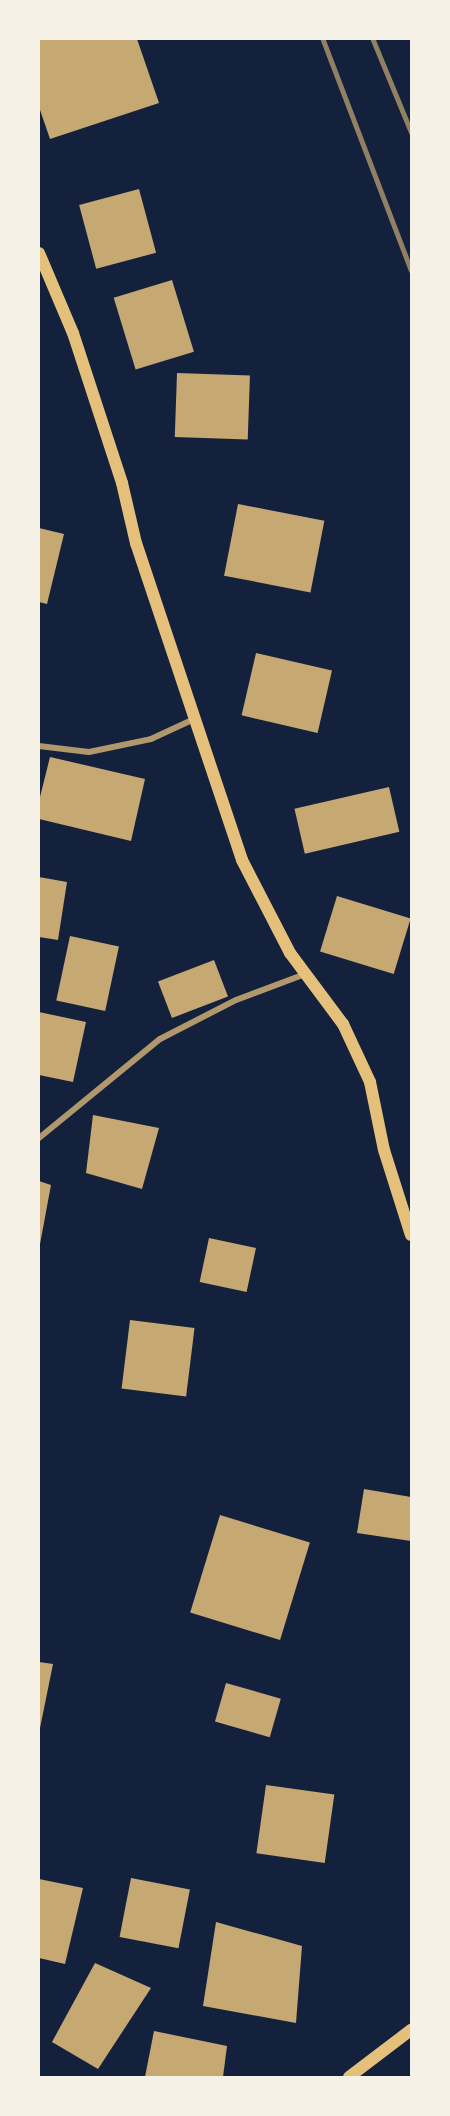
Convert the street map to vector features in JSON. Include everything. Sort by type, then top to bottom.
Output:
[{"type":"main road","points":[[39,253],[73,333],[194,719],[242,860],[290,953],[343,1024],[370,1082],[384,1150],[411,1234]]},
{"type":"main road","points":[[349,2077],[411,2030]]},
{"type":"street","points":[[39,746],[89,752],[151,739],[194,719]]},
{"type":"street","points":[[39,1138],[160,1039],[236,1000],[305,974]]},
{"type":"building","points":[[39,39],[137,39],[159,103],[50,139],[39,107]]},
{"type":"building","points":[[139,189],[156,253],[96,269],[79,205]]},
{"type":"building","points":[[172,280],[194,352],[136,370],[114,298]]},
{"type":"building","points":[[177,373],[250,376],[248,440],[175,437]]},
{"type":"building","points":[[238,504],[324,521],[310,592],[224,576]]},
{"type":"building","points":[[39,528],[64,534],[47,604],[39,602]]},
{"type":"building","points":[[256,653],[332,671],[318,733],[242,715]]},
{"type":"building","points":[[50,757],[145,779],[131,841],[39,819],[39,801]]},
{"type":"building","points":[[389,787],[399,832],[305,854],[294,809]]},
{"type":"building","points":[[39,877],[67,882],[58,940],[39,937]]},
{"type":"building","points":[[337,896],[411,919],[394,974],[320,951]]},
{"type":"building","points":[[70,936],[119,946],[105,1011],[56,1001]]},
{"type":"building","points":[[214,960],[228,996],[172,1018],[158,982]]},
{"type":"building","points":[[39,1012],[86,1022],[73,1082],[39,1075]]},
{"type":"building","points":[[93,1115],[159,1128],[142,1189],[86,1173]]},
{"type":"building","points":[[39,1181],[51,1185],[40,1244],[39,1244]]},
{"type":"building","points":[[209,1238],[256,1248],[247,1292],[200,1282]]},
{"type":"building","points":[[130,1320],[195,1328],[186,1396],[122,1388]]},
{"type":"building","points":[[364,1489],[411,1497],[411,1541],[357,1533]]},
{"type":"building","points":[[220,1515],[310,1542],[280,1640],[190,1613]]},
{"type":"building","points":[[39,1662],[53,1664],[40,1728],[39,1728]]},
{"type":"building","points":[[226,1683],[281,1699],[270,1737],[215,1721]]},
{"type":"building","points":[[266,1785],[334,1795],[325,1863],[256,1853]]},
{"type":"building","points":[[131,1878],[190,1889],[178,1948],[120,1937]]},
{"type":"building","points":[[39,1879],[83,1888],[65,1964],[39,1958]]},
{"type":"building","points":[[216,1922],[302,1946],[296,2023],[203,2006]]},
{"type":"building","points":[[95,1963],[151,1988],[98,2069],[52,2042]]},
{"type":"building","points":[[154,2031],[227,2046],[223,2077],[145,2077]]},
{"type":"railway","points":[[323,39],[411,270]]},
{"type":"railway","points":[[373,39],[411,131]]}]
